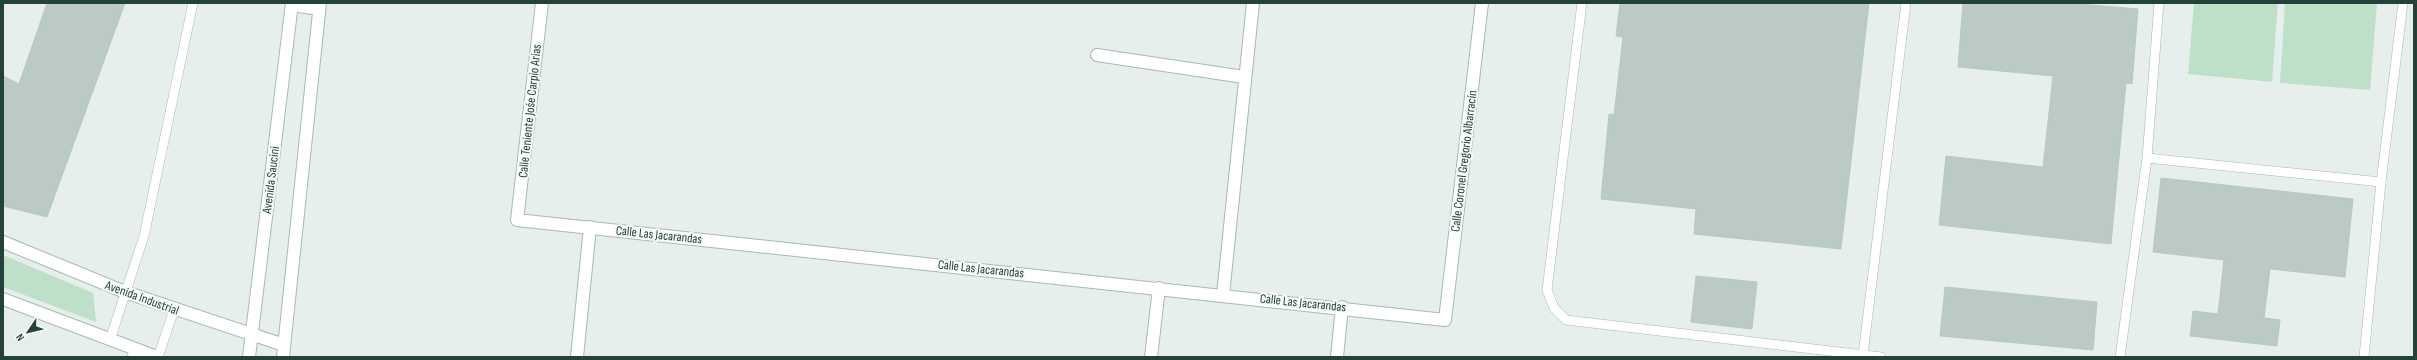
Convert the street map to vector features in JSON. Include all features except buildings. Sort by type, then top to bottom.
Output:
[{"type":"street","name":"Calle Teniente Jośe Carpio Arias","points":[[517,220],[542,3]]},
{"type":"street","points":[[1223,295],[1244,77],[1253,3]]},
{"type":"street","name":"Calle Coronel Gregorio Albarracín","points":[[1445,320],[1482,3]]},
{"type":"street","points":[[284,351],[320,6],[292,4]]},
{"type":"street","name":"Avenida Saucini","points":[[249,357],[292,4]]},
{"type":"street","points":[[1097,55],[1244,77]]},
{"type":"street","name":"Calle Las Jacarandas","points":[[517,220],[1445,320]]},
{"type":"street","points":[[577,357],[590,228]]},
{"type":"street","name":"Avenida Industrial","points":[[3,242],[125,292],[252,336],[284,351]]},
{"type":"street","points":[[1151,357],[1159,288]]},
{"type":"street","points":[[3,299],[110,340],[133,353],[157,357]]},
{"type":"street","points":[[1337,357],[1342,308]]},
{"type":"lane","points":[[110,340],[144,236],[192,3]]},
{"type":"lane","points":[[1582,3],[1547,290],[1554,308],[1566,320],[1880,357]]},
{"type":"lane","points":[[1863,355],[1906,3]]},
{"type":"lane","points":[[2120,357],[2148,158],[2159,3]]},
{"type":"lane","points":[[2364,357],[2381,182],[2403,3]]},
{"type":"lane","points":[[2148,158],[2381,182]]},
{"type":"lane","points":[[157,357],[174,310]]},
{"type":"green space","points":[[2194,3],[2278,3],[2272,82],[2188,74]]},
{"type":"green space","points":[[2285,3],[2377,3],[2370,90],[2280,83]]},
{"type":"green space","points":[[3,255],[93,293],[96,322],[3,287]]}]
